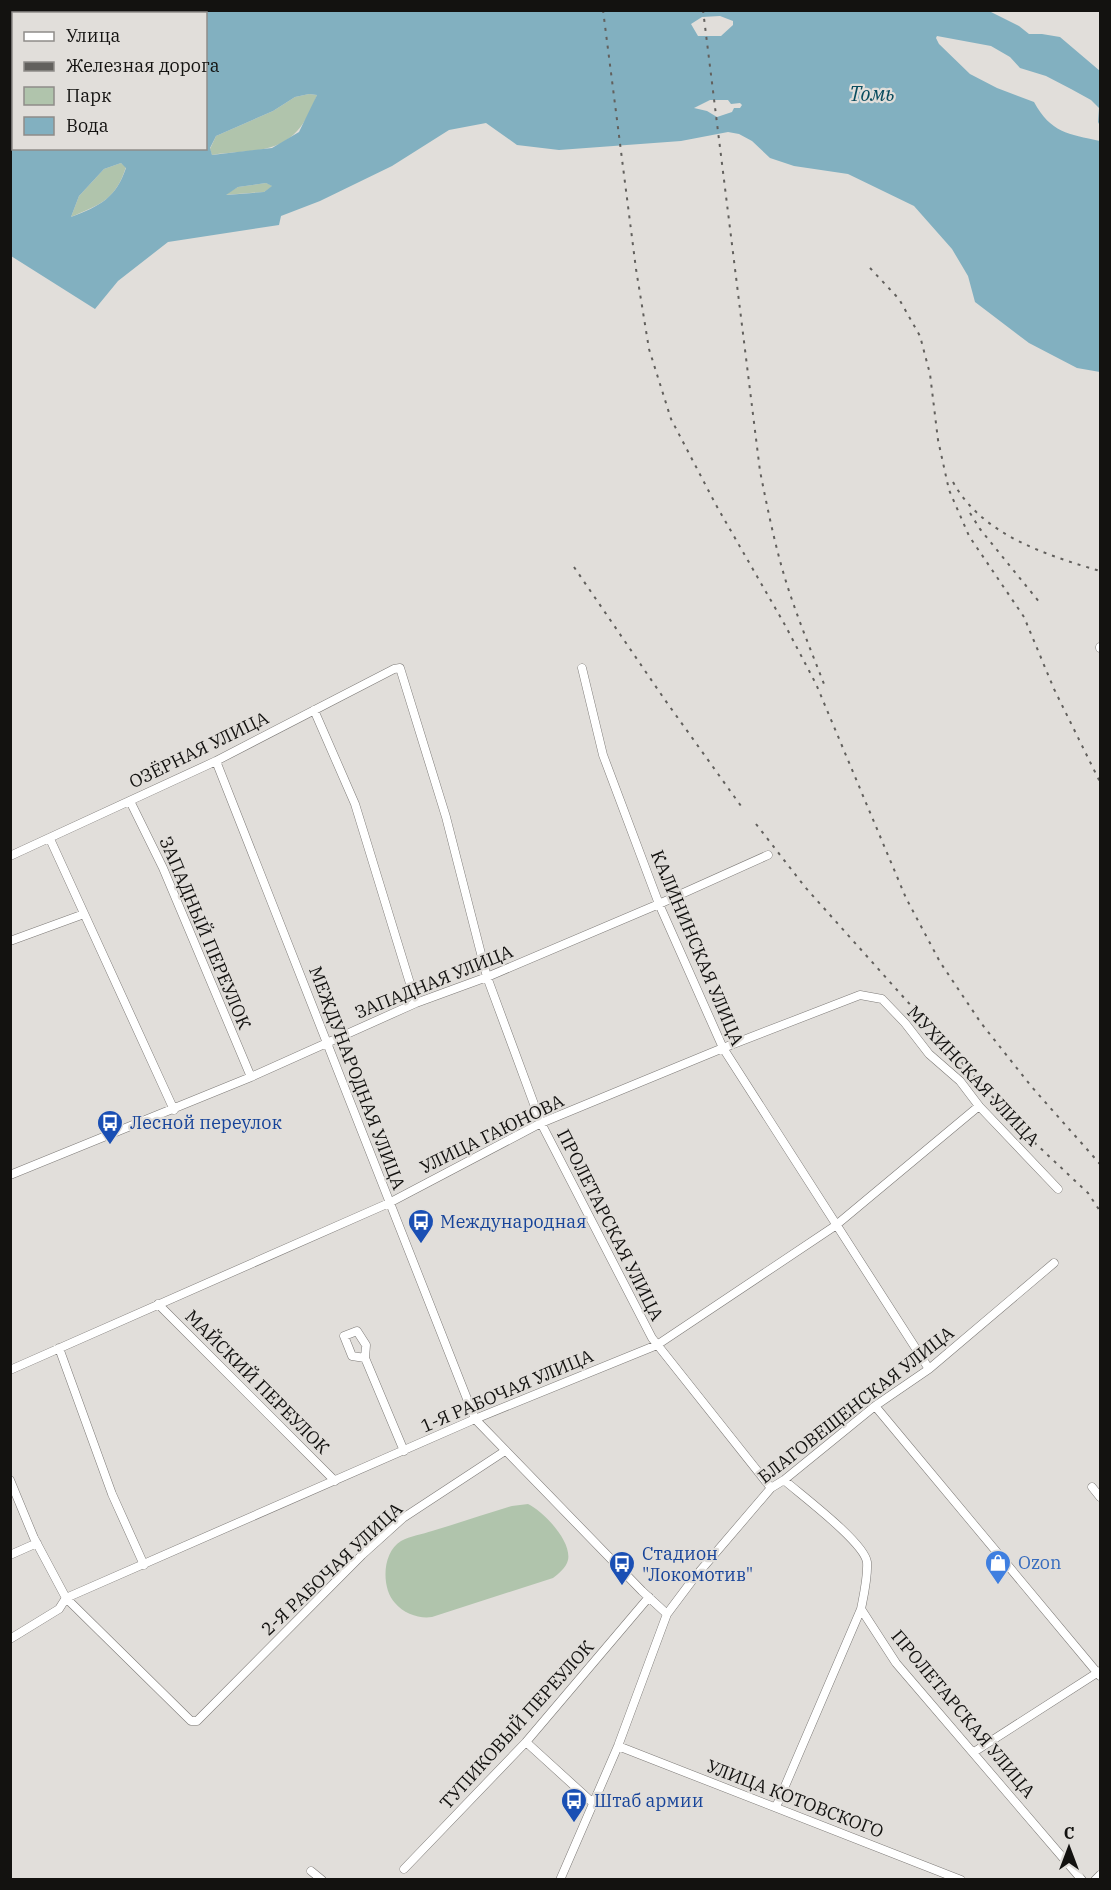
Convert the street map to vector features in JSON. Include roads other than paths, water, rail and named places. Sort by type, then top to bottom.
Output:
[{"type":"street","name":"ОЗЁРНАЯ УЛИЦА","points":[[10,856],[216,761],[394,669],[400,668]]},
{"type":"street","name":"ПРОЛЕТАРСКАЯ УЛИЦА","points":[[400,668],[446,818],[487,977],[541,1123],[652,1338],[771,1488]]},
{"type":"street","name":"КАЛИНИНСКАЯ УЛИЦА","points":[[582,668],[603,756],[659,904],[723,1048],[929,1370]]},
{"type":"street","points":[[314,710],[356,804],[416,1002]]},
{"type":"street","name":"МЕЖДУНАРОДНАЯ УЛИЦА","points":[[216,761],[475,1419],[649,1598],[668,1614]]},
{"type":"street","name":"ЗАПАДНЫЙ ПЕРЕУЛОК","points":[[130,801],[163,868],[251,1077]]},
{"type":"street","points":[[50,839],[174,1110]]},
{"type":"street","name":"ЗАПАДНАЯ УЛИЦА","points":[[10,1176],[174,1110],[416,1002],[487,977],[768,855]]},
{"type":"street","points":[[10,941],[84,914]]},
{"type":"street","name":"УЛИЦА ГАЮНОВА","points":[[10,1370],[389,1203],[541,1123],[723,1048],[860,995]]},
{"type":"street","name":"МУХИНСКАЯ УЛИЦА","points":[[860,995],[882,999],[905,1023],[929,1054],[960,1081],[979,1106],[1058,1188]]},
{"type":"street","name":"1-Я РАБОЧАЯ УЛИЦА","points":[[10,1639],[59,1609],[66,1598],[475,1419],[657,1345],[836,1226],[979,1106]]},
{"type":"street","name":"БЛАГОВЕЩЕНСКАЯ УЛИЦА","points":[[560,1880],[618,1746],[668,1614],[694,1578],[771,1488],[875,1406],[929,1370],[1054,1263]]},
{"type":"street","name":"МАЙСКИЙ ПЕРЕУЛОК","points":[[158,1305],[334,1481]]},
{"type":"street","points":[[59,1348],[112,1494],[144,1565]]},
{"type":"street","points":[[366,1358],[404,1450]]},
{"type":"street","points":[[875,1406],[1100,1674],[974,1752]]},
{"type":"street","name":"2-Я РАБОЧАЯ УЛИЦА","points":[[66,1598],[191,1721],[197,1721],[403,1518],[505,1451]]},
{"type":"street","points":[[10,1480],[37,1543],[66,1598]]},
{"type":"street","points":[[776,1807],[861,1609],[867,1559],[847,1532],[784,1480]]},
{"type":"street","points":[[1092,1487],[1101,1497]]},
{"type":"street","points":[[10,1555],[37,1543]]},
{"type":"street","name":"ТУПИКОВЫЙ ПЕРЕУЛОК","points":[[404,1869],[526,1742],[649,1598]]},
{"type":"street","name":"ПРОЛЕТАРСКАЯ УЛИЦА","points":[[861,1609],[896,1663],[1082,1880]]},
{"type":"street","points":[[526,1742],[593,1803]]},
{"type":"street","name":"УЛИЦА КОТОВСКОГО","points":[[618,1746],[776,1807],[944,1877],[961,1880]]},
{"type":"street","points":[[310,1871],[322,1880]]},
{"type":"street","points":[[1095,1880],[1101,1875]]},
{"type":"water","name":"Томь","points":[[11,10],[989,11],[1019,26],[1029,34],[1060,37],[1100,71],[1100,126],[1099,108],[1091,100],[1046,76],[1020,68],[1010,57],[991,46],[937,36],[936,38],[939,44],[970,74],[997,88],[1034,102],[1047,120],[1061,130],[1100,141],[1100,372],[1077,368],[1029,343],[975,302],[968,276],[952,249],[914,206],[848,174],[794,166],[770,158],[752,141],[739,134],[728,132],[681,141],[559,150],[517,145],[486,123],[449,130],[392,166],[320,201],[281,216],[279,225],[168,242],[118,281],[95,309],[11,256],[11,108],[12,106],[12,150],[207,150],[207,12],[12,12],[12,22]],"holes":[[[720,16],[733,21],[733,25],[721,36],[698,36],[691,24],[702,17]],[[317,95],[299,132],[272,148],[212,155],[210,148],[216,136],[273,111],[295,97]],[[710,100],[728,100],[731,104],[740,103],[742,105],[740,108],[734,108],[732,112],[717,117],[707,111],[694,108]],[[121,163],[126,168],[117,187],[106,200],[71,217],[79,196],[104,169]],[[266,183],[272,186],[264,192],[226,195],[238,187]]]},
{"type":"railway","points":[[603,10],[636,269],[649,349],[671,419],[716,505],[816,684],[906,898],[940,962],[981,1023],[1031,1086],[1100,1164]]},
{"type":"railway","points":[[703,10],[760,471],[784,575],[824,684]]},
{"type":"railway","points":[[870,268],[899,299],[920,336],[930,374],[938,440],[949,490],[969,536],[1024,617],[1054,689],[1100,782]]},
{"type":"railway","points":[[953,482],[965,500],[998,529],[1037,550],[1100,571]]},
{"type":"railway","points":[[970,513],[980,529],[1040,603]]},
{"type":"railway","points":[[574,567],[741,806]]},
{"type":"railway","points":[[756,824],[805,887],[1036,1144],[1088,1193],[1100,1211]]},
{"type":"place","name":"Лесной переулок","points":[[110,1146]]},
{"type":"place","name":"Международная","points":[[421,1245]]},
{"type":"place","name":"Ozon","points":[[998,1586]]},
{"type":"place","name":"Стадион \"Локомотив\"","points":[[622,1587]]},
{"type":"place","name":"Штаб армии","points":[[574,1824]]}]
